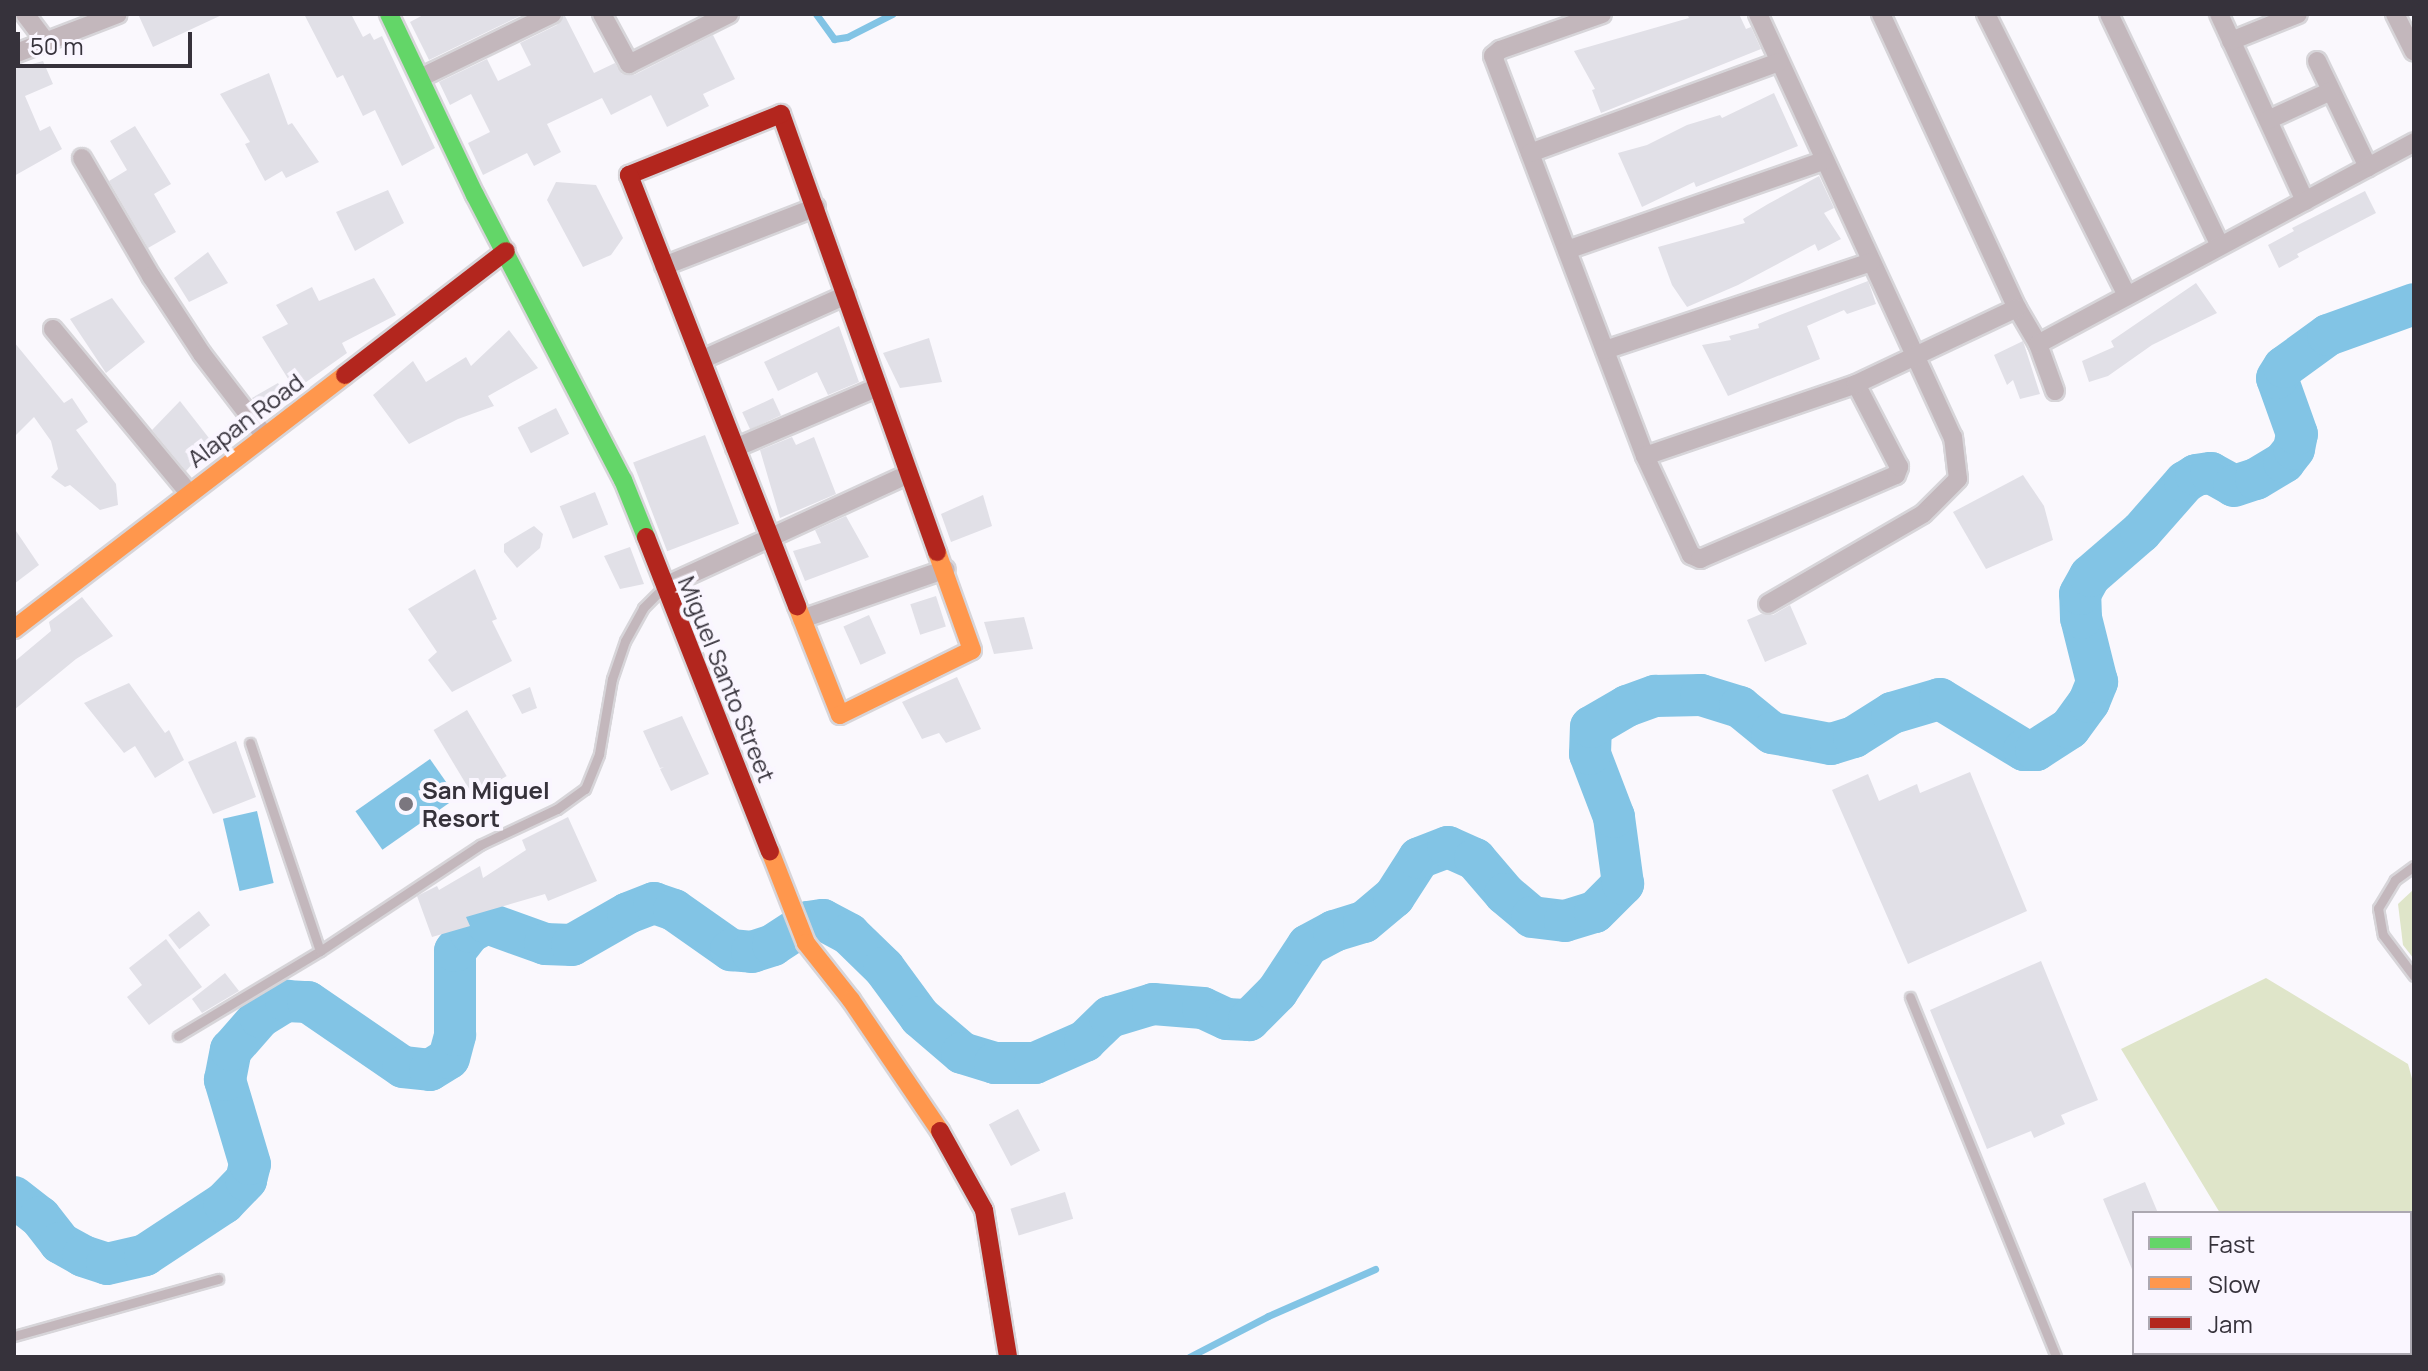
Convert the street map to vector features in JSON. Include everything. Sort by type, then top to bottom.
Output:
[{"type":"street","points":[[25,14],[45,41]]},
{"type":"street","points":[[14,54],[118,14]]},
{"type":"street","name":"Miguel Santo Street","points":[[389,14],[506,251],[610,451],[806,943],[851,1000],[946,1140],[974,1189],[989,1225],[1008,1357]]},
{"type":"street","points":[[420,78],[552,14]]},
{"type":"street","points":[[602,14],[629,64],[729,14]]},
{"type":"street","points":[[1602,14],[1500,50],[1493,56],[1645,456],[1691,555],[1700,559],[1896,475],[1899,467],[1856,384]]},
{"type":"street","points":[[1758,14],[1823,161],[1953,437],[1958,479],[1923,514],[1768,604]]},
{"type":"street","points":[[1881,14],[2017,308],[2038,344],[2055,391]]},
{"type":"street","points":[[1986,14],[2127,296]]},
{"type":"street","points":[[2109,14],[2220,246]]},
{"type":"street","points":[[2219,14],[2305,201]]},
{"type":"street","points":[[2231,41],[2298,14]]},
{"type":"street","points":[[2395,14],[2414,52]]},
{"type":"street","points":[[2317,61],[2368,167]]},
{"type":"street","points":[[1530,153],[1779,62]]},
{"type":"street","points":[[2268,120],[2331,91]]},
{"type":"street","points":[[781,114],[946,569],[972,650],[840,715],[664,266],[629,175],[781,114]]},
{"type":"street","points":[[2038,344],[2414,142]]},
{"type":"street","points":[[82,158],[151,276],[202,354],[265,436]]},
{"type":"street","points":[[1567,250],[1823,161]]},
{"type":"street","points":[[664,266],[816,207]]},
{"type":"street","name":"Alapan Road","points":[[14,629],[506,251]]},
{"type":"street","points":[[1605,350],[1871,262]]},
{"type":"street","points":[[701,360],[846,295]]},
{"type":"street","points":[[1645,456],[1856,384],[2017,308]]},
{"type":"street","points":[[53,329],[189,493]]},
{"type":"street","points":[[735,448],[878,387]]},
{"type":"street","points":[[665,586],[909,474]]},
{"type":"street","points":[[802,619],[946,569]]},
{"type":"lane","points":[[178,1036],[320,951],[480,845],[557,809],[585,789],[599,754],[612,679],[625,641],[643,608],[665,586]]},
{"type":"lane","points":[[250,743],[320,951]]},
{"type":"lane","points":[[2414,866],[2395,880],[2378,908],[2383,935],[2414,976]]},
{"type":"lane","points":[[1910,997],[2056,1357]]},
{"type":"lane","points":[[14,1336],[218,1279]]},
{"type":"green space","points":[[2414,889],[2414,959],[2403,945],[2398,904]]},
{"type":"green space","points":[[2266,978],[2408,1064],[2414,1086],[2414,1357],[2305,1355],[2412,1355],[2412,1211],[2219,1211],[2121,1049]]},
{"type":"water","name":"San Miguel Resort","points":[[430,759],[457,798],[382,850],[355,811]]},
{"type":"water","points":[[257,811],[274,883],[240,891],[223,819]]},
{"type":"building","points":[[138,14],[224,14],[153,47]]},
{"type":"building","points":[[304,14],[351,14],[363,37],[370,33],[374,40],[382,36],[435,148],[402,166],[375,110],[363,116],[343,75],[337,78]]},
{"type":"building","points":[[425,14],[524,14],[429,60],[410,22]]},
{"type":"building","points":[[564,14],[594,73],[615,63],[622,74],[634,75],[713,35],[735,79],[703,94],[709,106],[667,127],[651,95],[611,115],[602,98],[547,124],[561,152],[534,166],[527,153],[483,175],[468,143],[490,132],[471,94],[450,105],[439,82],[487,59],[498,81],[531,65],[520,43],[557,25]]},
{"type":"building","points":[[1687,14],[1739,14],[1746,29],[1751,27],[1761,49],[1601,113],[1592,90],[1595,89],[1574,51],[1689,18]]},
{"type":"building","points":[[43,61],[53,84],[25,96],[40,131],[50,126],[62,149],[14,176],[14,69]]},
{"type":"building","points":[[269,73],[288,125],[292,123],[319,162],[286,178],[282,171],[265,181],[245,144],[250,142],[220,94]]},
{"type":"building","points":[[1774,93],[1798,146],[1696,187],[1694,182],[1642,207],[1618,153],[1647,145],[1687,125],[1720,115],[1722,118]]},
{"type":"building","points":[[135,126],[171,184],[154,194],[176,232],[148,248],[109,181],[127,170],[110,141]]},
{"type":"building","points":[[1819,176],[1834,208],[1824,213],[1841,239],[1818,251],[1815,244],[1738,285],[1687,307],[1672,285],[1658,247],[1745,223],[1743,219]]},
{"type":"building","points":[[556,182],[596,185],[623,238],[611,255],[583,267],[547,200]]},
{"type":"building","points":[[388,190],[404,223],[355,251],[336,212]]},
{"type":"building","points":[[2365,191],[2376,213],[2297,254],[2299,257],[2279,268],[2268,245],[2294,231],[2292,228]]},
{"type":"building","points":[[208,252],[228,283],[189,302],[174,278]]},
{"type":"building","points":[[374,278],[396,315],[342,343],[347,353],[295,390],[262,337],[288,324],[276,305],[312,287],[319,301]]},
{"type":"building","points":[[1868,281],[1876,304],[1847,314],[1844,310],[1807,326],[1820,359],[1728,396],[1702,345],[1731,340],[1729,336],[1759,328],[1758,324]]},
{"type":"building","points":[[2196,283],[2217,313],[2152,345],[2108,376],[2089,382],[2082,361],[2114,347],[2111,341]]},
{"type":"building","points":[[112,298],[145,342],[106,373],[70,319]]},
{"type":"building","points":[[839,326],[859,382],[828,395],[817,372],[778,391],[764,362]]},
{"type":"building","points":[[509,330],[538,368],[488,396],[494,406],[458,419],[409,444],[373,395],[413,361],[426,382],[466,357],[471,366]]},
{"type":"building","points":[[929,338],[942,382],[900,388],[883,353]]},
{"type":"building","points":[[2023,341],[2040,394],[2020,399],[2013,380],[2007,385],[1994,355]]},
{"type":"building","points":[[14,342],[64,403],[72,398],[88,422],[76,430],[116,484],[118,505],[100,510],[70,485],[65,487],[51,477],[58,469],[51,441],[34,417],[14,437]]},
{"type":"building","points":[[278,383],[287,399],[265,416],[252,398]]},
{"type":"building","points":[[773,398],[781,415],[750,430],[742,412]]},
{"type":"building","points":[[180,401],[212,442],[186,471],[152,430]]},
{"type":"building","points":[[556,408],[569,434],[531,453],[518,428]]},
{"type":"building","points":[[705,435],[739,524],[667,551],[633,463]]},
{"type":"building","points":[[792,437],[796,445],[814,437],[836,494],[780,518],[760,450]]},
{"type":"building","points":[[2023,475],[2044,506],[2053,540],[1986,569],[1953,512]]},
{"type":"building","points":[[595,492],[608,524],[573,539],[560,506]]},
{"type":"building","points":[[983,495],[992,526],[951,542],[941,514]]},
{"type":"building","points":[[846,516],[869,557],[805,581],[793,551],[821,543],[815,530]]},
{"type":"building","points":[[534,526],[543,534],[540,548],[517,568],[504,552],[504,544]]},
{"type":"building","points":[[14,528],[39,565],[14,584]]},
{"type":"building","points":[[630,547],[644,584],[620,589],[604,556]]},
{"type":"building","points":[[475,569],[497,619],[492,621],[512,661],[452,692],[428,660],[437,652],[408,609]]},
{"type":"building","points":[[936,596],[946,626],[920,635],[910,604]]},
{"type":"building","points":[[82,597],[113,636],[76,659],[14,710],[14,662],[51,631],[49,622]]},
{"type":"building","points":[[1790,605],[1807,644],[1765,662],[1747,620],[1761,614],[1773,615]]},
{"type":"building","points":[[869,615],[886,653],[861,665],[843,626]]},
{"type":"building","points":[[1024,617],[1033,649],[994,654],[984,622]]},
{"type":"building","points":[[957,677],[981,729],[946,743],[939,733],[922,739],[902,702]]},
{"type":"building","points":[[129,683],[165,733],[169,730],[184,760],[155,778],[135,746],[124,753],[84,703]]},
{"type":"building","points":[[530,687],[537,708],[522,714],[512,695]]},
{"type":"building","points":[[467,710],[507,776],[473,796],[434,730]]},
{"type":"building","points":[[682,716],[709,774],[671,791],[660,769],[664,767],[660,768],[643,731]]},
{"type":"building","points":[[236,741],[256,797],[213,814],[188,762]]},
{"type":"building","points":[[1970,772],[2027,911],[1908,964],[1832,790],[1868,774],[1879,801],[1917,784],[1920,793]]},
{"type":"building","points":[[568,817],[597,881],[548,901],[545,894],[466,917],[470,926],[432,937],[417,896],[437,886],[439,890],[480,866],[483,878],[526,850],[522,840]]},
{"type":"building","points":[[199,911],[210,925],[179,949],[168,935]]},
{"type":"building","points":[[166,939],[202,987],[149,1025],[127,997],[142,985],[129,968]]},
{"type":"building","points":[[2041,961],[2098,1100],[2061,1115],[2065,1124],[2034,1138],[2031,1131],[1987,1149],[1930,1010]]},
{"type":"building","points":[[225,973],[239,991],[202,1013],[192,999]]},
{"type":"building","points":[[1018,1109],[1040,1150],[1011,1166],[989,1124]]},
{"type":"building","points":[[2145,1182],[2157,1211],[2132,1211],[2132,1269],[2103,1199]]},
{"type":"building","points":[[1065,1192],[1073,1219],[1019,1235],[1010,1209]]},
{"type":"waterway","points":[[816,14],[834,39],[847,37],[892,14]]},
{"type":"waterway","points":[[14,1197],[40,1217],[60,1243],[83,1256],[107,1264],[145,1255],[224,1203],[246,1180],[250,1164],[225,1080],[231,1050],[260,1017],[286,1001],[308,1002],[403,1067],[430,1070],[449,1058],[455,1035],[455,951],[470,932],[487,923],[545,944],[572,945],[628,913],[654,903],[674,910],[731,950],[752,952],[773,945],[808,922],[823,920],[849,934],[884,968],[920,1017],[962,1053],[995,1063],[1035,1063],[1085,1041],[1110,1017],[1153,1004],[1203,1008],[1227,1019],[1249,1020],[1277,992],[1308,945],[1334,931],[1364,922],[1394,897],[1419,858],[1448,847],[1475,859],[1505,894],[1532,917],[1565,921],[1595,912],[1623,884],[1614,817],[1590,754],[1591,727],[1627,706],[1655,696],[1701,695],[1740,707],[1772,733],[1831,744],[1854,737],[1892,713],[1940,699],[2024,750],[2036,750],[2070,728],[2089,702],[2097,682],[2081,618],[2080,594],[2090,576],[2141,532],[2185,482],[2196,475],[2211,473],[2234,486],[2256,479],[2284,462],[2294,449],[2297,434],[2277,378],[2284,367],[2328,335],[2414,304]]},
{"type":"waterway","points":[[1189,1357],[1268,1316],[1375,1269]]},
{"type":"traffic: fast","points":[[389,14],[475,195],[623,480],[646,537]]},
{"type":"traffic: slow","points":[[14,629],[345,375]]},
{"type":"traffic: slow","points":[[797,606],[840,715],[972,650],[937,552]]},
{"type":"traffic: slow","points":[[770,851],[806,943],[851,1000],[940,1131]]},
{"type":"traffic: jam","points":[[781,114],[937,552]]},
{"type":"traffic: jam","points":[[781,114],[629,175],[797,606]]},
{"type":"traffic: jam","points":[[345,375],[506,251]]},
{"type":"traffic: jam","points":[[646,537],[770,851]]},
{"type":"traffic: jam","points":[[940,1131],[984,1210],[1008,1357]]},
{"type":"place","name":"San Miguel Resort","points":[[406,804]]}]
